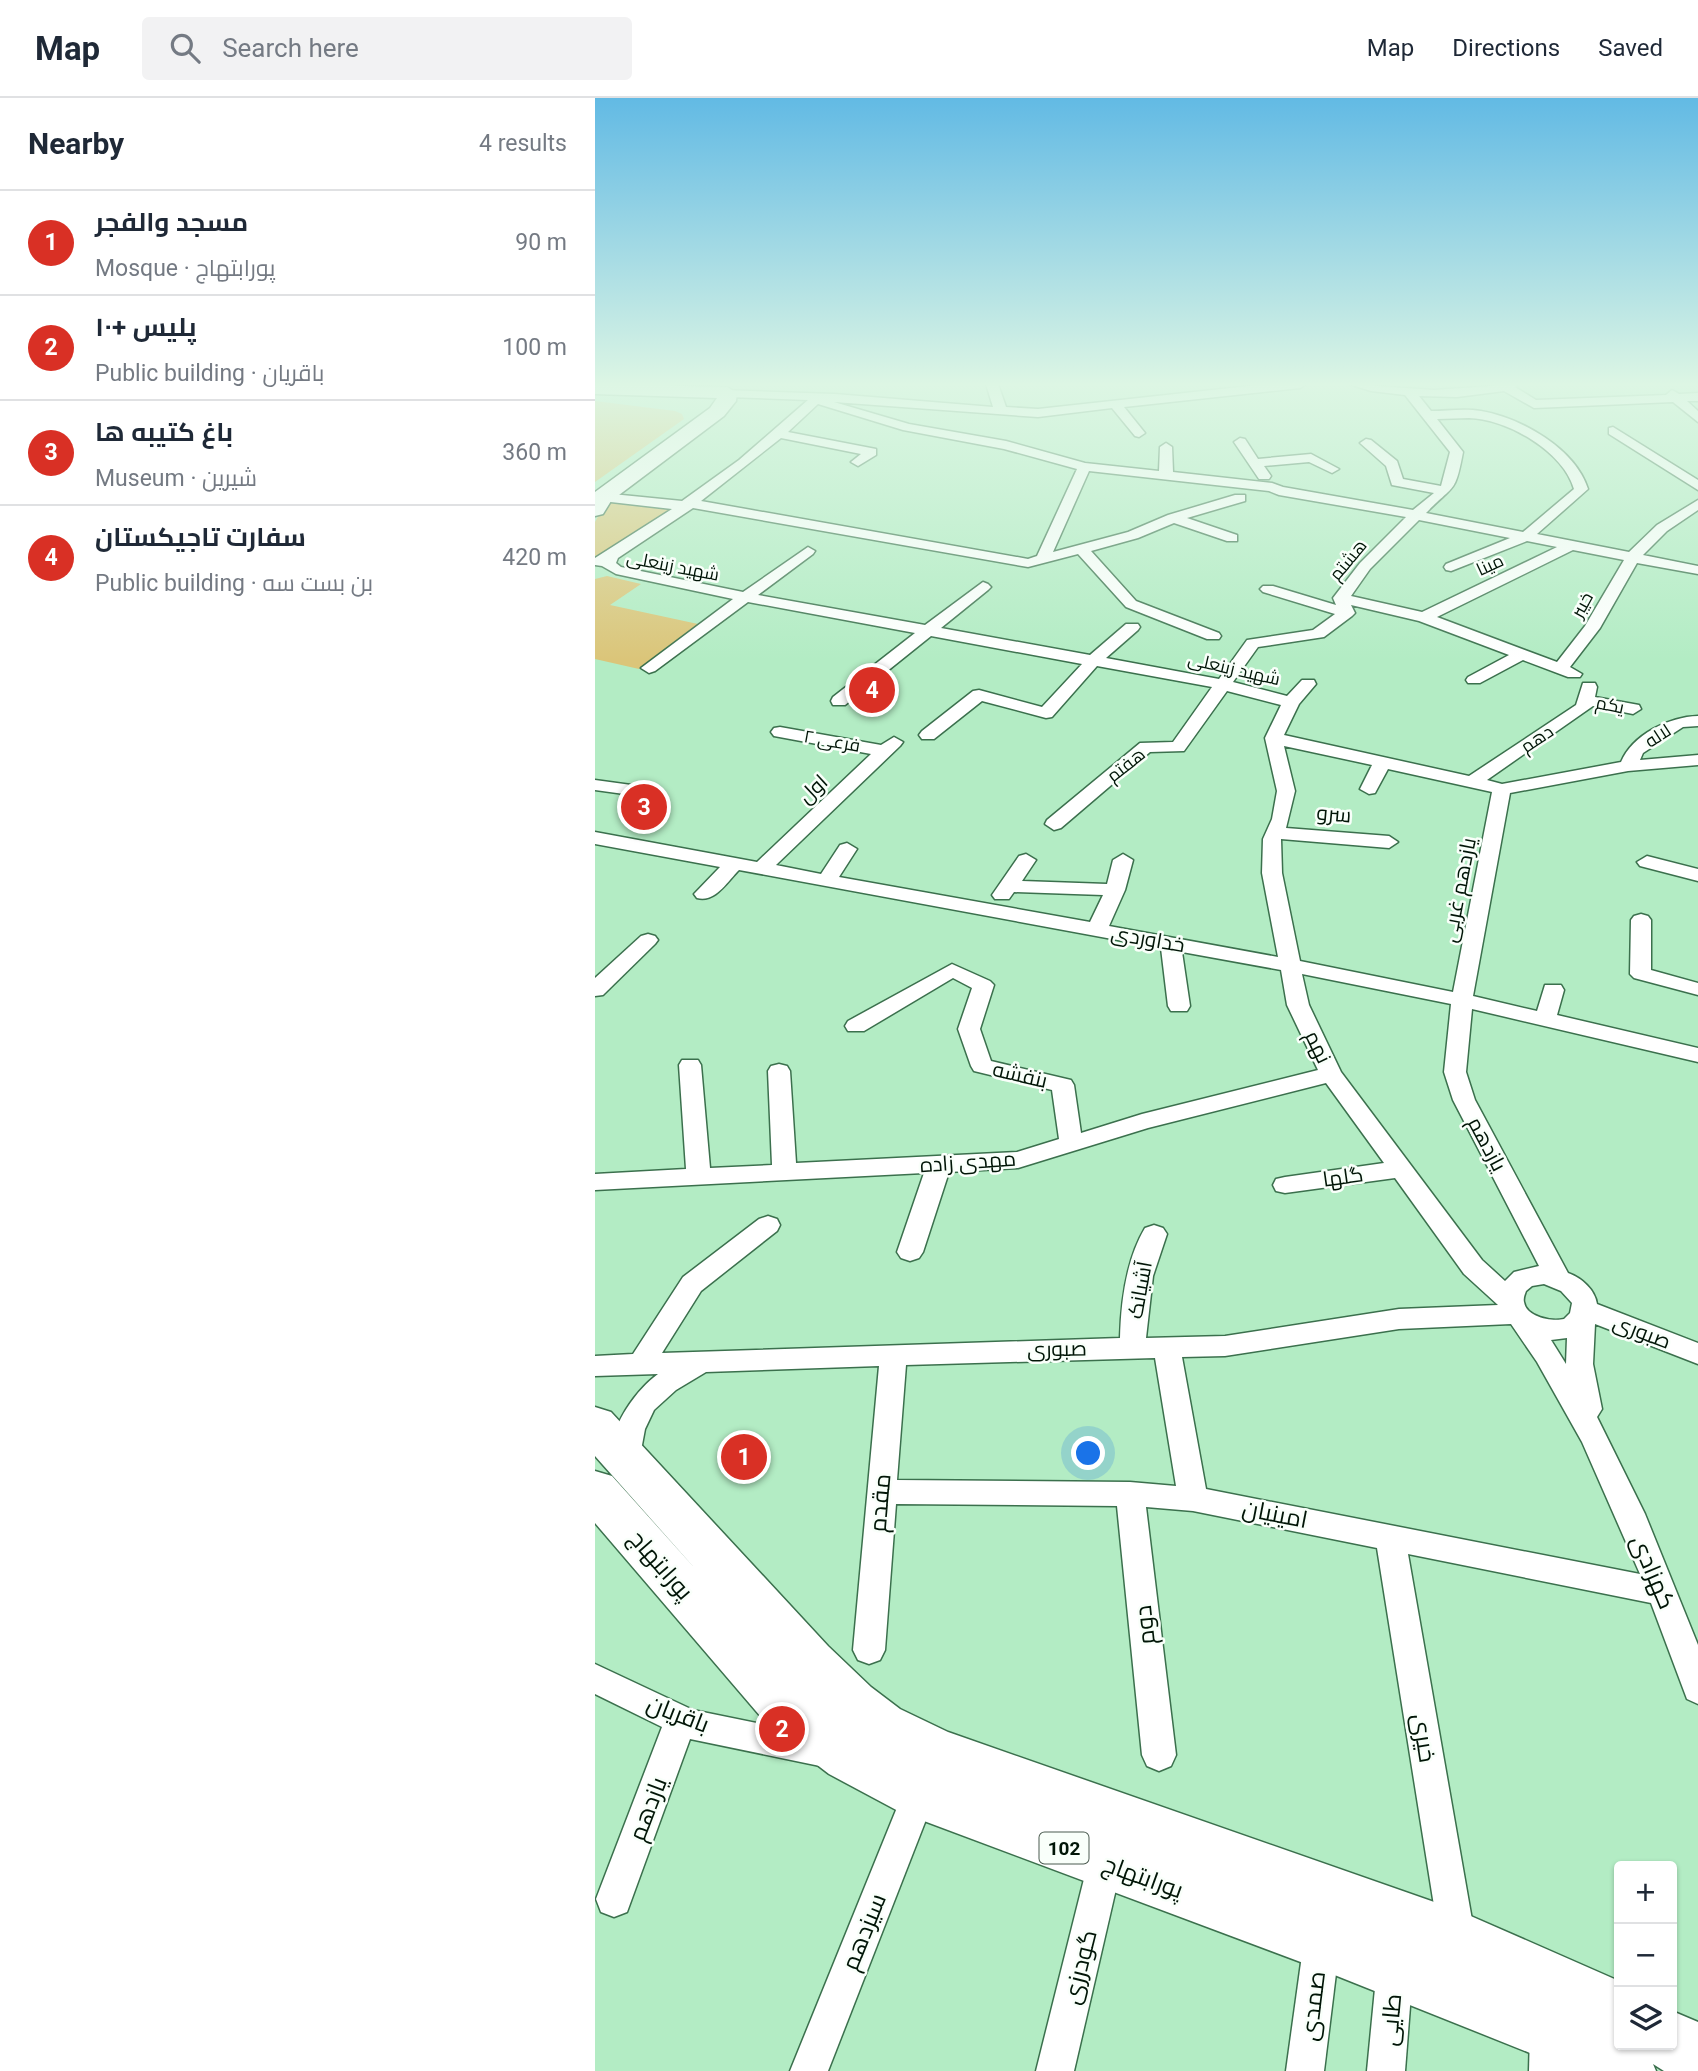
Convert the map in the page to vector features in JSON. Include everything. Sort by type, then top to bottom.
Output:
[{"type":"main road","points":[[597,499],[624,476]]},
{"type":"main road","points":[[597,499],[629,476]]},
{"type":"main road","name":"پورابتهاج","points":[[605,1459],[792,1714],[848,1756],[919,1794],[1395,1968],[1548,2050],[1625,2071]]},
{"type":"main road","name":"پورابتهاج","points":[[605,1459],[853,1704],[881,1726],[935,1752],[1457,1939],[1614,2009]]},
{"type":"main road","points":[[1677,2044],[1698,2057]]},
{"type":"street","points":[[595,563],[614,563],[726,476]]},
{"type":"street","points":[[1044,559],[1080,476]]},
{"type":"street","points":[[1167,476],[1272,487],[1279,491],[1698,570]]},
{"type":"street","points":[[1265,476],[1272,487]]},
{"type":"street","points":[[1329,499],[1335,476]]},
{"type":"street","points":[[1395,476],[1397,482],[1445,491],[1452,476]]},
{"type":"street","points":[[1451,568],[1527,536],[1581,489],[1579,476]]},
{"type":"street","points":[[1683,476],[1698,486]]},
{"type":"street","name":"هشتم","points":[[1224,684],[1253,643],[1318,634],[1344,606],[1365,566],[1414,517],[1445,491]]},
{"type":"street","points":[[597,499],[689,504],[1028,563],[1133,535],[1173,518],[1240,498]]},
{"type":"street","name":"خیبر","points":[[1522,654],[1567,671],[1633,557],[1662,528],[1698,504]]},
{"type":"street","points":[[1173,518],[1232,538]]},
{"type":"street","name":"مینا","points":[[1424,617],[1570,545]]},
{"type":"street","points":[[1080,548],[1132,604],[1213,636]]},
{"type":"street","points":[[649,668],[808,551]]},
{"type":"street","name":"شهید زینعلی","points":[[614,563],[745,597],[1095,659],[1224,684],[1291,702],[1274,738]]},
{"type":"street","name":"شهید زینعلی","points":[[595,569],[708,595],[745,597]]},
{"type":"street","points":[[839,701],[983,587]]},
{"type":"street","points":[[1268,589],[1344,606],[1424,617],[1522,654]]},
{"type":"street","points":[[928,735],[979,695],[1046,713],[1095,659],[1132,627]]},
{"type":"street","points":[[1474,680],[1522,654]]},
{"type":"street","name":"هفتم","points":[[1054,824],[1146,747],[1178,747],[1224,684]]},
{"type":"street","points":[[1291,702],[1308,684]]},
{"type":"street","name":"یکم","points":[[1588,694],[1633,709]]},
{"type":"street","name":"دهم","points":[[1472,782],[1584,707],[1588,694]]},
{"type":"street","name":"لاله","points":[[1628,766],[1635,750],[1679,722],[1698,721]]},
{"type":"street","name":"فرعی ۲","points":[[780,732],[890,746]]},
{"type":"street","points":[[1274,738],[1502,789],[1628,766],[1698,760]]},
{"type":"street","name":"نهم","points":[[1274,738],[1286,791],[1272,839],[1272,873],[1298,1005],[1331,1074],[1473,1267],[1517,1313]]},
{"type":"street","name":"اول","points":[[762,868],[890,746]]},
{"type":"street","points":[[1369,789],[1382,763]]},
{"type":"street","points":[[595,785],[646,792]]},
{"type":"street","name":"یازدهم غربی","points":[[1462,1000],[1502,789]]},
{"type":"street","name":"سرو","points":[[1275,833],[1389,842]]},
{"type":"street","name":"خداوردی","points":[[595,838],[1290,965],[1462,1000],[1698,1055]]},
{"type":"street","points":[[827,880],[846,849]]},
{"type":"street","points":[[992,910],[1026,860]]},
{"type":"street","points":[[1097,930],[1115,890],[1123,860]]},
{"type":"street","points":[[1647,862],[1698,876]]},
{"type":"street","points":[[704,894],[736,863]]},
{"type":"street","points":[[1008,886],[1115,890]]},
{"type":"street","points":[[1641,920],[1641,974],[1698,989]]},
{"type":"street","points":[[595,990],[648,940]]},
{"type":"street","points":[[1171,943],[1179,1006]]},
{"type":"street","name":"بنفشه","points":[[856,1026],[952,970],[982,985],[969,1029],[982,1066],[1063,1085],[1071,1143]]},
{"type":"street","points":[[1545,1021],[1553,990]]},
{"type":"street","name":"یازدهم","points":[[1462,1000],[1455,1072],[1464,1100],[1558,1278]]},
{"type":"street","points":[[690,1065],[699,1178]]},
{"type":"street","points":[[779,1071],[784,1173]]},
{"type":"street","name":"مهدی زاده","points":[[595,1182],[1018,1160],[1142,1122],[1331,1074]]},
{"type":"street","points":[[910,1252],[939,1165]]},
{"type":"street","name":"گلها","points":[[1285,1185],[1402,1168]]},
{"type":"street","points":[[641,1364],[692,1284],[768,1226]]},
{"type":"street","name":"آشیانک","points":[[1133,1348],[1133,1300],[1142,1262],[1154,1234]]},
{"type":"street","points":[[1546,1275],[1558,1278],[1579,1292],[1585,1301],[1583,1315],[1574,1326],[1551,1330],[1517,1313],[1515,1284],[1524,1279],[1546,1275]]},
{"type":"street","name":"صبوری","points":[[595,1366],[1225,1346],[1399,1319],[1517,1313]]},
{"type":"street","name":"کهزادی","points":[[1517,1313],[1564,1383],[1603,1455],[1663,1592],[1698,1689]]},
{"type":"street","name":"صبوری","points":[[1583,1315],[1698,1354]]},
{"type":"street","name":"کهزادی","points":[[1583,1315],[1579,1349],[1582,1391],[1603,1455]]},
{"type":"street","points":[[1167,1347],[1193,1499]]},
{"type":"street","name":"مقدم","points":[[869,1650],[893,1355]]},
{"type":"street","points":[[605,1459],[627,1436],[645,1400],[671,1377],[708,1362]]},
{"type":"street","name":"امینیان","points":[[880,1492],[1130,1494],[1193,1499],[1663,1592]]},
{"type":"street","name":"دوم","points":[[1130,1494],[1159,1755]]},
{"type":"street","name":"خیری","points":[[1390,1536],[1457,1939]]},
{"type":"street","name":"باقریان","points":[[595,1678],[689,1724],[848,1756]]},
{"type":"street","name":"یازدهم","points":[[614,1899],[681,1720]]},
{"type":"street","name":"سیزدهم","points":[[809,2071],[919,1794]]},
{"type":"street","name":"گودرزی","points":[[1055,2071],[1105,1863]]},
{"type":"street","name":"صمدی","points":[[1305,2071],[1322,1941]]},
{"type":"street","name":"طایی","points":[[1386,2071],[1395,1968]]},
{"type":"shaded area","points":[[607,500],[679,506],[609,553],[595,556],[595,522]]},
{"type":"shaded area","points":[[607,576],[641,584],[610,605],[698,624],[639,669],[595,659],[595,579]]},
{"type":"place","name":"سفارت تاجیکستان","points":[[872,690]]},
{"type":"place","name":"باغ کتیبه ها","points":[[644,807]]},
{"type":"place","name":"مسجد والفجر","points":[[744,1457]]},
{"type":"place","name":"پلیس +۱۰","points":[[782,1729]]}]
